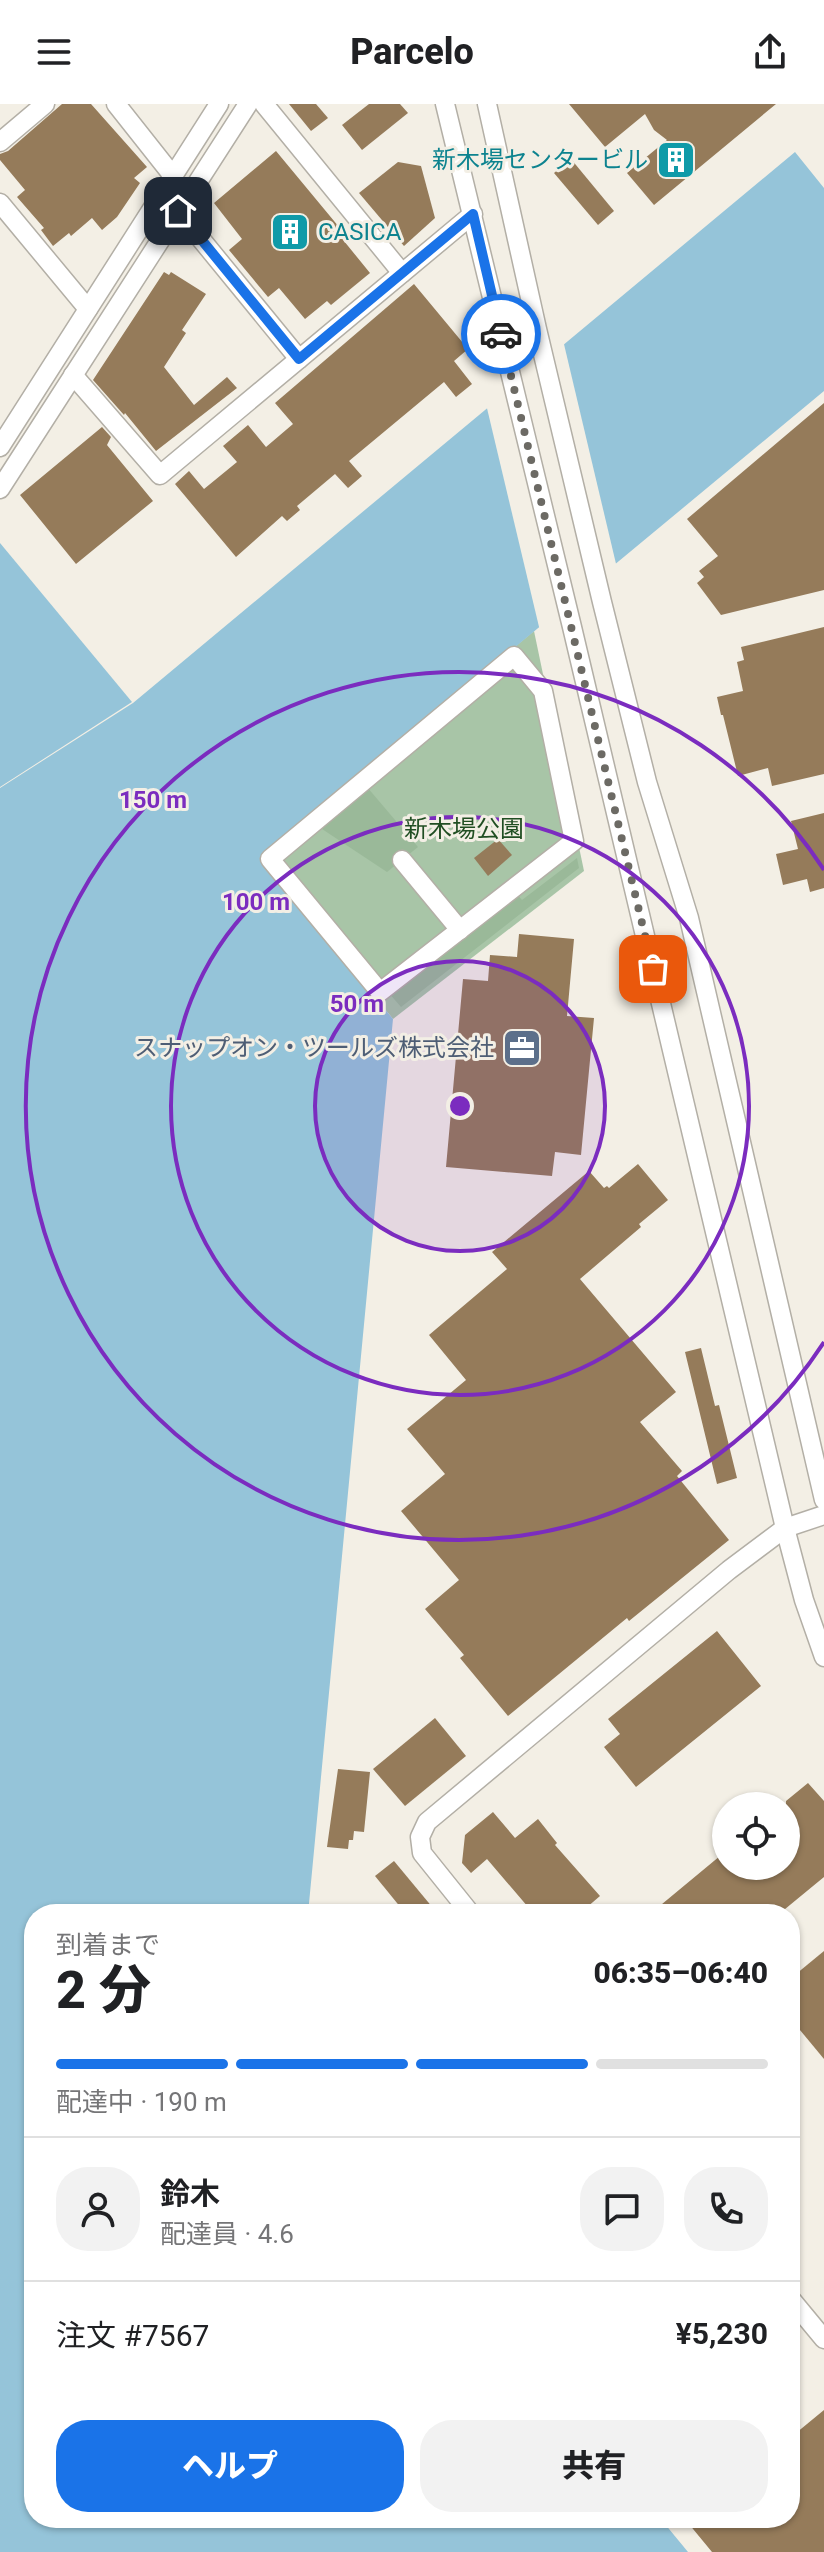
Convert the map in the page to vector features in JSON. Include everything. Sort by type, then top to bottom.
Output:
[{"type":"street","points":[[0,142],[45,104]]},
{"type":"street","points":[[116,104],[173,176]]},
{"type":"street","points":[[0,447],[219,104]]},
{"type":"street","points":[[0,489],[248,104]]},
{"type":"street","points":[[264,104],[402,273]]},
{"type":"street","points":[[445,104],[785,1528],[804,1600],[824,1657]]},
{"type":"street","points":[[487,104],[602,602],[647,782],[689,918],[824,1500]]},
{"type":"street","points":[[0,203],[88,309]]},
{"type":"street","points":[[178,211],[299,359]]},
{"type":"street","points":[[73,375],[160,475],[473,214]]},
{"type":"street","points":[[514,656],[543,691],[574,841],[460,930],[380,992],[270,859],[514,656]]},
{"type":"street","points":[[402,860],[460,930]]},
{"type":"street","points":[[463,1904],[422,1853],[420,1837],[427,1822],[705,1590],[785,1528],[824,1515]]},
{"type":"street","points":[[800,2310],[824,2339]]},
{"type":"green space","name":"新木場公園","points":[[534,631],[584,871],[393,1019],[261,858]]},
{"type":"green space","points":[[367,787],[418,847],[387,872],[319,827]]},
{"type":"green space","points":[[577,858],[579,868],[401,1007],[388,992],[515,892],[522,900]]},
{"type":"water","points":[[795,152],[824,188],[824,391],[261,858],[393,1019],[309,1904],[24,1904],[24,2528],[668,2528],[688,2552],[0,2552],[0,788],[133,703]]},
{"type":"water","points":[[0,543],[132,702],[0,787]]},
{"type":"pier","points":[[563,340],[617,568],[540,631],[486,404]]},
{"type":"building","points":[[62,104],[91,104],[147,167],[134,178],[140,183],[117,217],[102,230],[92,218],[53,246],[41,230],[44,228],[17,197],[25,190],[0,160],[0,154],[8,151]]},
{"type":"building","points":[[289,104],[316,104],[328,118],[311,131]]},
{"type":"building","points":[[369,104],[400,104],[408,113],[362,150],[342,125]]},
{"type":"building","name":"新木場センタービル","points":[[569,104],[776,104],[654,205],[627,173],[667,140],[654,130],[645,114],[605,147]]},
{"type":"building","points":[[276,151],[339,227],[335,230],[370,273],[331,305],[327,301],[305,319],[279,288],[268,297],[229,250],[242,239],[214,203]]},
{"type":"building","points":[[571,159],[614,211],[598,225],[554,173]]},
{"type":"building","points":[[398,162],[421,166],[435,218],[404,246],[359,193]]},
{"type":"building","points":[[164,272],[169,275],[171,272],[206,294],[182,330],[186,333],[164,367],[194,405],[227,377],[237,388],[156,451],[93,380]]},
{"type":"building","points":[[414,284],[468,349],[454,361],[472,384],[456,397],[444,382],[349,461],[362,476],[348,488],[335,474],[297,506],[300,510],[287,521],[282,516],[236,557],[175,484],[189,471],[204,489],[237,462],[223,446],[248,425],[266,447],[293,424],[275,403]]},
{"type":"building","points":[[824,403],[824,590],[721,615],[697,583],[704,577],[699,571],[718,556],[687,519]]},
{"type":"building","points":[[102,427],[111,437],[107,445],[153,501],[76,564],[20,495]]},
{"type":"building","points":[[824,627],[824,774],[772,786],[768,768],[738,776],[717,697],[743,691],[737,662],[744,660],[741,647]]},
{"type":"building","points":[[824,813],[824,888],[810,892],[807,879],[783,885],[776,854],[798,849],[791,821]]},
{"type":"building","points":[[498,839],[512,855],[488,876],[474,858]]},
{"type":"building","points":[[519,934],[574,939],[567,1016],[594,1018],[581,1155],[555,1152],[552,1176],[446,1167],[463,979],[488,981],[490,955],[517,957]]},
{"type":"building","points":[[638,1164],[668,1200],[580,1279],[676,1392],[640,1422],[682,1471],[677,1476],[729,1540],[629,1621],[627,1618],[508,1716],[460,1658],[464,1655],[425,1609],[459,1580],[401,1511],[445,1474],[407,1429],[466,1380],[429,1335],[507,1269],[492,1252],[589,1171],[604,1188],[609,1188]]},
{"type":"building","points":[[701,1348],[737,1478],[717,1484],[685,1352]]},
{"type":"building","points":[[717,1631],[761,1686],[636,1787],[604,1747],[620,1734],[608,1719]]},
{"type":"building","points":[[435,1718],[466,1756],[405,1806],[373,1769]]},
{"type":"building","points":[[338,1769],[370,1772],[364,1832],[354,1831],[348,1849],[327,1847]]},
{"type":"building","points":[[808,1783],[824,1801],[824,1877],[791,1904],[662,1904],[712,1863],[712,1880],[800,1880],[800,1792],[797,1792]]},
{"type":"building","points":[[493,1812],[515,1838],[538,1819],[557,1843],[555,1845],[600,1896],[591,1904],[525,1904],[487,1859],[471,1873],[462,1863],[465,1835]]},
{"type":"building","points":[[394,1861],[430,1904],[398,1904],[375,1876]]},
{"type":"building","points":[[824,1951],[824,2059],[800,2030],[800,1971]]},
{"type":"building","points":[[824,2410],[824,2552],[712,2552],[692,2528],[800,2528],[800,2430]]},
{"type":"way so far","points":[[501,334],[653,969]]},
{"type":"place","name":"新木場センタービル","points":[[676,160]]},
{"type":"place","name":"CASICA","points":[[290,232]]},
{"type":"place","name":"スナップオン・ツールズ株式会社","points":[[522,1048]]},
{"type":"route","points":[[178,211],[299,359],[473,214],[501,334]]}]
